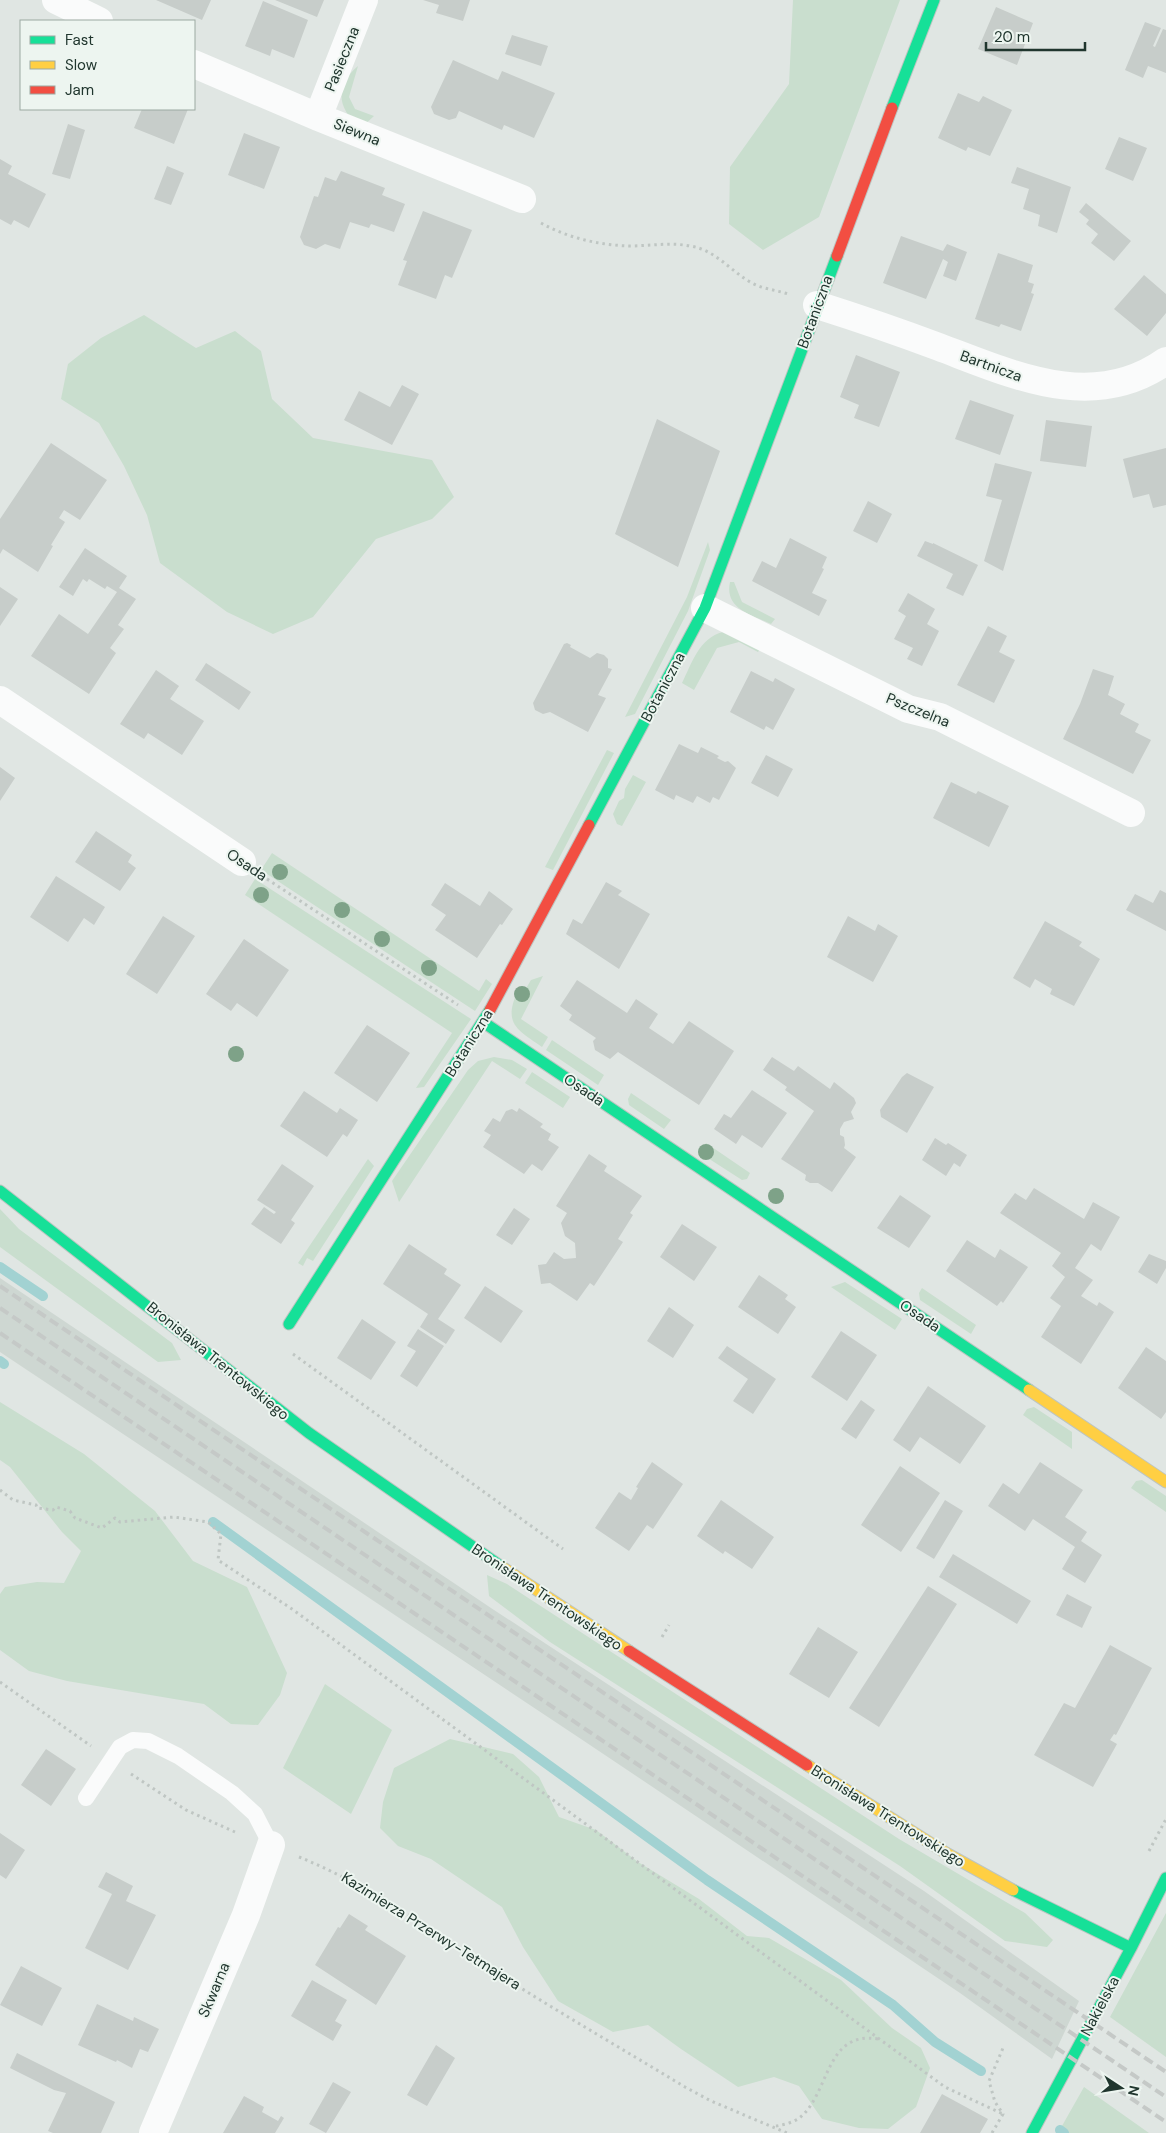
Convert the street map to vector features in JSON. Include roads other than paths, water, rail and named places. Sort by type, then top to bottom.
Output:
[{"type":"street","points":[[56,0],[97,20]]},
{"type":"street","name":"Pasieczna","points":[[318,117],[364,0]]},
{"type":"street","name":"Botaniczna","points":[[289,1324],[483,1022],[705,608],[914,47],[934,0]]},
{"type":"street","name":"Siewna","points":[[195,64],[318,117],[522,199]]},
{"type":"street","name":"Bartnicza","points":[[817,305],[873,322],[1022,378],[1064,386],[1117,384],[1140,377],[1166,360]]},
{"type":"street","name":"Pszczelna","points":[[705,608],[908,709],[940,717],[1132,813]]},
{"type":"street","name":"Osada","points":[[0,700],[242,862]]},
{"type":"street","name":"Osada","points":[[483,1022],[1166,1482]]},
{"type":"street","name":"Bronisława Trentowskiego","points":[[0,1191],[309,1433],[516,1578],[731,1718],[946,1853],[1030,1900],[1131,1948]]},
{"type":"street","name":"Skwarna","points":[[153,2133],[246,1915],[272,1845]]},
{"type":"street","name":"Nakielska","points":[[1032,2133],[1131,1948],[1166,1878]]},
{"type":"lane","points":[[86,1798],[120,1747],[133,1740],[148,1741],[165,1748],[232,1793],[256,1814],[272,1845]]},
{"type":"waterway","points":[[0,1267],[43,1296]]},
{"type":"waterway","points":[[0,1361],[4,1364]]},
{"type":"waterway","points":[[213,1522],[707,1880],[893,2005],[935,2042],[981,2071]]},
{"type":"waterway","points":[[1060,2130],[1064,2133]]},
{"type":"railway","points":[[0,1286],[1166,2072]]},
{"type":"railway","points":[[0,1308],[1166,2097]]},
{"type":"railway","points":[[0,1333],[1166,2122]]}]
